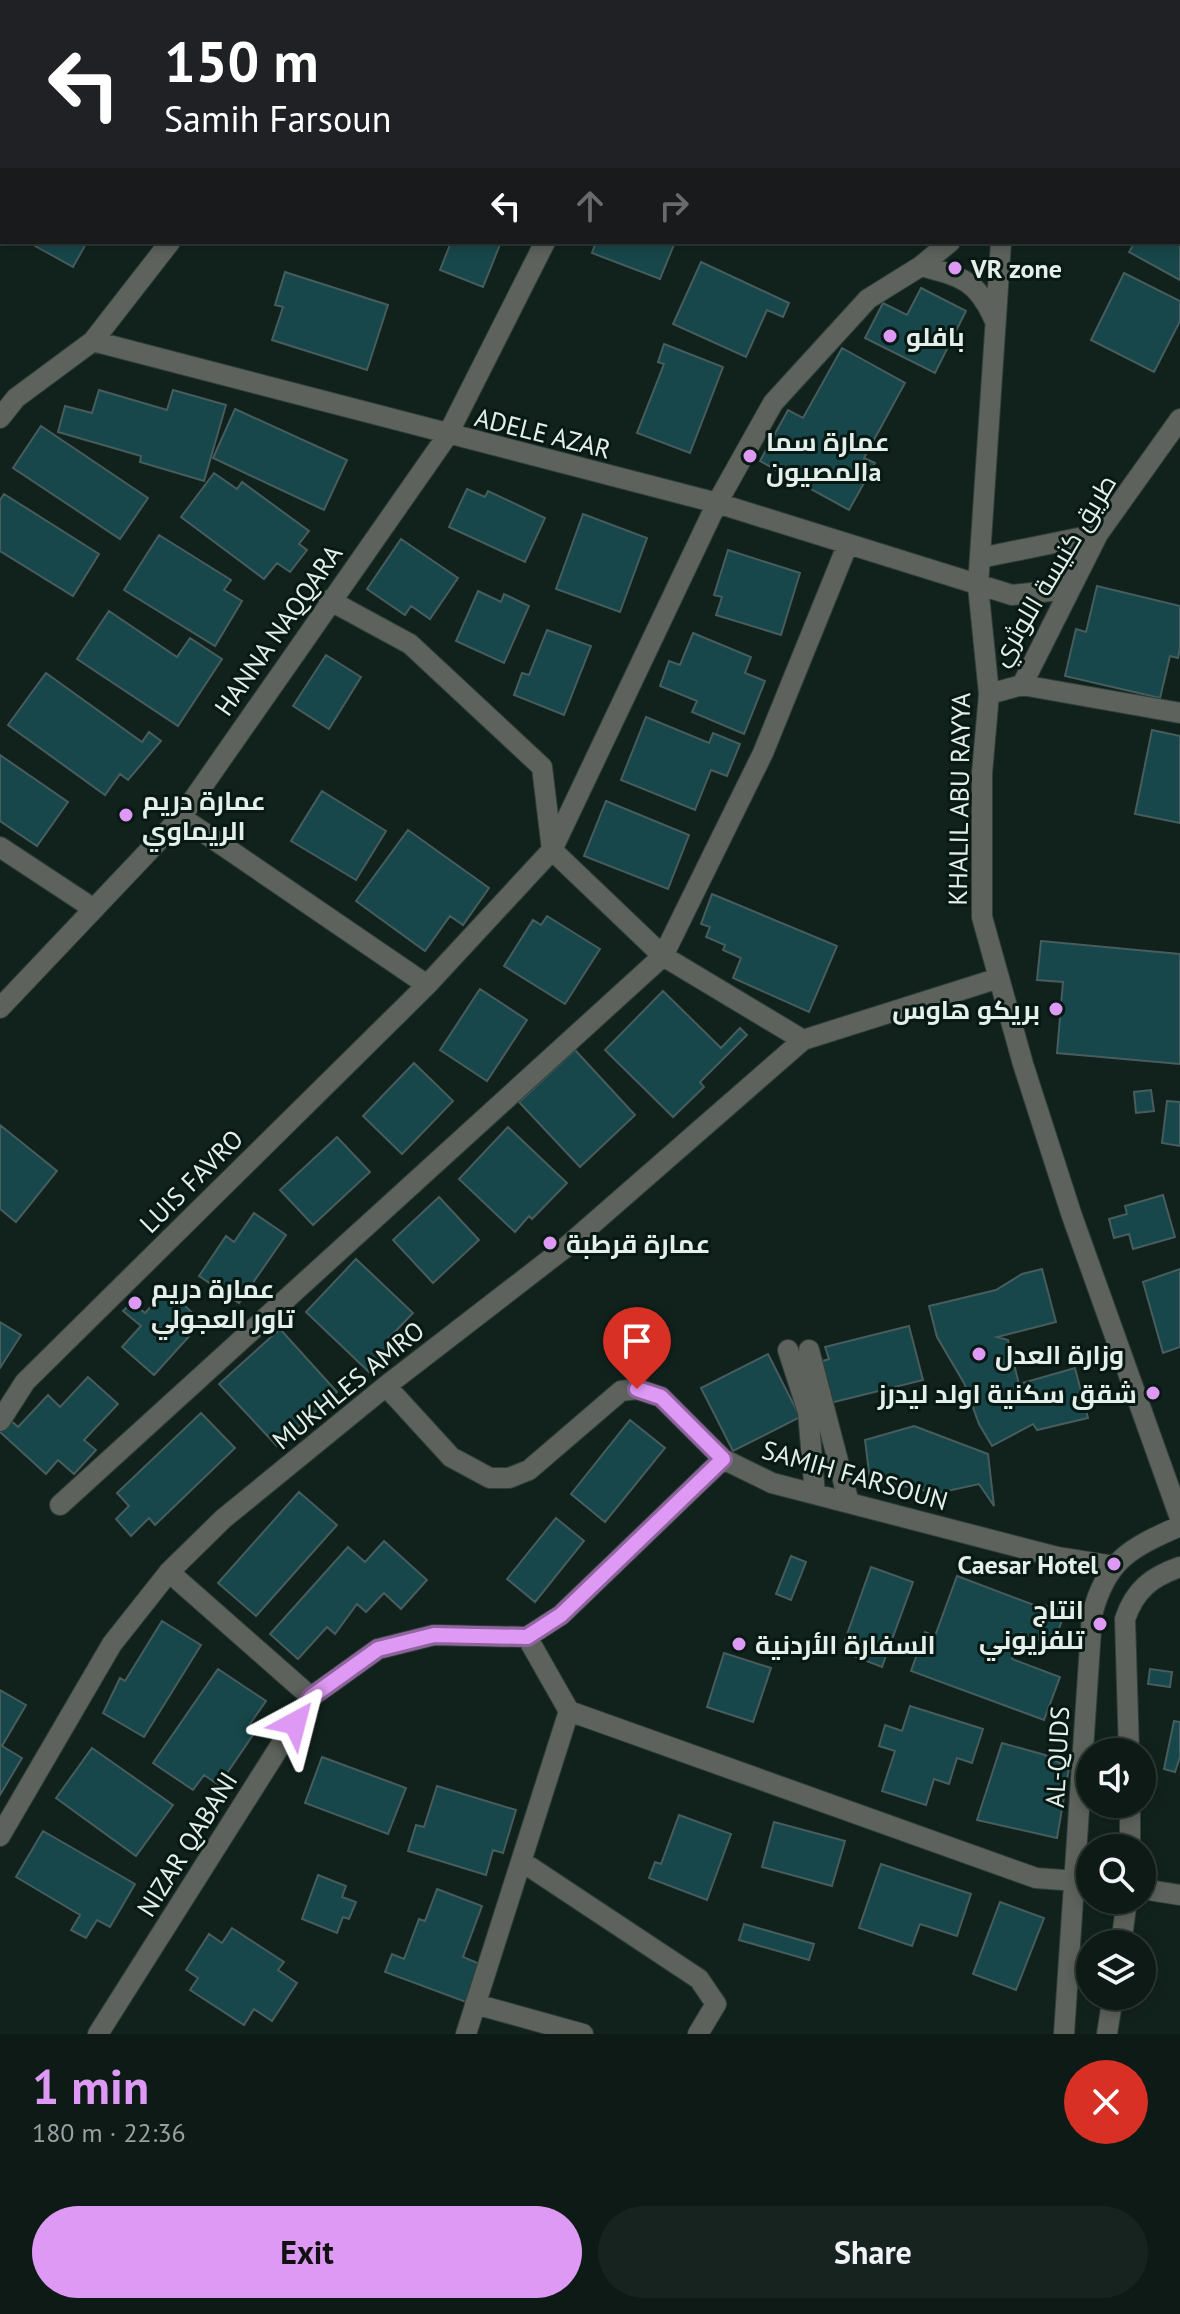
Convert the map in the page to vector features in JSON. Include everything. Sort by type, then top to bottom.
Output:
[{"type":"street","points":[[0,418],[8,394],[93,341],[168,244]]},
{"type":"street","name":"HANNA NAQQARA","points":[[0,1008],[181,817],[329,600],[447,436],[544,244]]},
{"type":"street","name":"LUIS FAVRO","points":[[0,1421],[25,1382],[427,985],[552,850],[717,503],[773,403],[868,299],[921,266],[948,244]]},
{"type":"street","name":"KHALIL ABU RAYYA","points":[[1001,244],[978,586],[989,694],[982,773],[982,917],[1072,1216],[1180,1518]]},
{"type":"street","points":[[921,266],[959,275],[983,295],[996,322]]},
{"type":"street","name":"ADELE AZAR","points":[[93,341],[447,436],[717,503],[1012,595],[1051,591],[1098,534]]},
{"type":"street","name":"طريق كنيسة اللوثري","points":[[989,694],[1022,685],[1098,534],[1180,419]]},
{"type":"street","points":[[980,558],[1098,534]]},
{"type":"street","points":[[60,1505],[663,956],[763,753],[847,546]]},
{"type":"street","points":[[329,600],[410,644],[542,767],[552,850],[663,956],[803,1040],[999,978]]},
{"type":"street","points":[[1022,685],[1180,713]]},
{"type":"street","points":[[181,817],[427,985]]},
{"type":"street","points":[[0,847],[94,909]]},
{"type":"street","name":"MUKHLES AMRO","points":[[0,1836],[112,1644],[169,1572],[223,1519],[386,1386],[566,1247],[803,1040]]},
{"type":"street","points":[[815,1494],[799,1350],[849,1503]]},
{"type":"street","name":"SAMIH FARSOUN","points":[[386,1386],[451,1457],[490,1478],[509,1478],[529,1470],[621,1391],[637,1389],[661,1397],[723,1459],[772,1483],[1057,1557],[1114,1566]]},
{"type":"street","points":[[723,1459],[561,1615],[527,1637],[569,1711],[1036,1878],[1076,1881]]},
{"type":"street","name":"AL-QUDS","points":[[1080,1834],[1092,1615],[1100,1586],[1114,1566],[1139,1544],[1180,1526]]},
{"type":"street","points":[[1129,1738],[1125,1619],[1132,1599],[1144,1585],[1160,1574],[1180,1567]]},
{"type":"street","points":[[169,1572],[311,1697]]},
{"type":"street","name":"NIZAR QABANI","points":[[98,2034],[311,1697],[378,1649],[434,1635],[527,1637]]},
{"type":"street","points":[[466,2034],[569,1711]]},
{"type":"street","points":[[521,1861],[699,1979],[716,2004],[698,2034]]},
{"type":"street","points":[[1156,1891],[1180,1895]]},
{"type":"street","name":"AL-QUDS","points":[[1064,2034],[1076,1893]]},
{"type":"street","points":[[475,2004],[583,2034]]},
{"type":"street","points":[[1107,2034],[1111,2010]]},
{"type":"building","points":[[32,244],[86,244],[73,267]]},
{"type":"building","points":[[450,244],[500,244],[483,287],[440,270]]},
{"type":"building","points":[[595,244],[674,244],[660,279],[592,253]]},
{"type":"building","points":[[1134,244],[1180,244],[1180,280],[1129,252]]},
{"type":"building","points":[[701,262],[789,303],[783,317],[767,310],[746,357],[673,324]]},
{"type":"building","points":[[285,272],[388,305],[367,370],[272,340],[283,307],[275,305]]},
{"type":"building","points":[[1124,273],[1180,301],[1180,321],[1154,372],[1091,340]]},
{"type":"building","points":[[921,288],[966,311],[935,373],[865,338],[883,303],[907,315]]},
{"type":"building","points":[[664,344],[723,367],[690,453],[637,433],[664,364],[658,362]]},
{"type":"building","points":[[842,348],[905,383],[864,458],[875,463],[849,510],[760,461],[788,410],[803,418]]},
{"type":"building","points":[[99,390],[167,410],[173,390],[226,405],[204,481],[140,462],[141,456],[58,432],[65,406],[92,413]]},
{"type":"building","points":[[235,409],[347,460],[324,510],[213,458]]},
{"type":"building","points":[[41,426],[148,498],[120,539],[13,468]]},
{"type":"building","points":[[214,473],[237,489],[242,482],[309,531],[299,544],[307,550],[290,572],[277,563],[264,579],[181,517]]},
{"type":"building","points":[[467,489],[485,497],[488,491],[545,518],[525,562],[449,527]]},
{"type":"building","points":[[4,494],[99,554],[73,596],[0,551],[0,500]]},
{"type":"building","points":[[583,514],[647,538],[620,612],[556,589]]},
{"type":"building","points":[[159,535],[231,580],[224,590],[242,601],[215,646],[124,590]]},
{"type":"building","points":[[401,539],[458,578],[430,619],[411,606],[405,615],[367,589]]},
{"type":"building","points":[[728,550],[800,573],[781,635],[716,615],[722,597],[714,595]]},
{"type":"building","points":[[1097,586],[1180,606],[1178,658],[1170,656],[1160,698],[1065,676],[1076,629],[1086,632]]},
{"type":"building","points":[[478,591],[501,602],[504,594],[529,606],[504,663],[456,641]]},
{"type":"building","points":[[109,611],[177,657],[190,638],[222,659],[178,726],[77,659]]},
{"type":"building","points":[[547,630],[591,646],[564,715],[514,695],[522,673],[529,675]]},
{"type":"building","points":[[693,633],[751,657],[745,673],[765,681],[744,734],[692,712],[697,701],[660,686],[669,661],[680,665]]},
{"type":"building","points":[[326,655],[361,677],[329,729],[293,706]]},
{"type":"building","points":[[46,673],[142,742],[149,732],[161,741],[128,780],[120,774],[105,795],[8,725]]},
{"type":"building","points":[[646,717],[709,743],[713,733],[740,744],[727,776],[711,770],[695,810],[621,780]]},
{"type":"building","points":[[1152,730],[1180,736],[1180,823],[1135,814]]},
{"type":"building","points":[[0,755],[68,802],[37,846],[0,821]]},
{"type":"building","points":[[322,791],[386,831],[356,880],[291,841]]},
{"type":"building","points":[[606,801],[689,835],[668,889],[584,856]]},
{"type":"building","points":[[408,830],[489,888],[463,925],[450,916],[425,951],[356,901]]},
{"type":"building","points":[[712,894],[837,946],[809,1012],[733,978],[741,958],[723,950],[725,945],[706,937],[710,927],[701,924]]},
{"type":"building","points":[[547,916],[600,949],[565,1004],[504,966],[533,920],[541,925]]},
{"type":"building","points":[[1041,941],[1180,954],[1180,1064],[1057,1053],[1063,982],[1037,980]]},
{"type":"building","points":[[480,989],[527,1020],[487,1081],[440,1050]]},
{"type":"building","points":[[663,991],[721,1048],[740,1028],[747,1035],[700,1082],[704,1087],[673,1117],[605,1050]]},
{"type":"building","points":[[575,1050],[635,1115],[580,1167],[519,1102]]},
{"type":"building","points":[[414,1063],[453,1101],[402,1154],[363,1116]]},
{"type":"building","points":[[1151,1090],[1154,1111],[1136,1113],[1134,1092]]},
{"type":"building","points":[[1167,1101],[1180,1102],[1180,1146],[1162,1143]]},
{"type":"building","points":[[0,1125],[57,1171],[16,1222],[0,1209]]},
{"type":"building","points":[[508,1127],[567,1183],[515,1232],[459,1179]]},
{"type":"building","points":[[337,1137],[370,1172],[313,1225],[280,1190]]},
{"type":"building","points":[[1163,1195],[1175,1237],[1133,1249],[1129,1234],[1114,1238],[1109,1219],[1127,1214],[1125,1206]]},
{"type":"building","points":[[439,1197],[479,1240],[433,1283],[393,1240]]},
{"type":"building","points":[[254,1213],[286,1235],[239,1303],[199,1276],[226,1236],[234,1242]]},
{"type":"building","points":[[356,1259],[413,1313],[389,1338],[396,1344],[369,1372],[306,1312]]},
{"type":"building","name":"وزارة العدل","points":[[1042,1269],[1056,1322],[997,1337],[1008,1340],[1019,1384],[1075,1368],[1088,1418],[1037,1430],[1033,1424],[992,1446],[979,1424],[964,1383],[937,1337],[929,1306],[996,1290],[1022,1274]]},
{"type":"building","points":[[1180,1269],[1180,1347],[1163,1353],[1143,1282]]},
{"type":"building","points":[[167,1289],[202,1322],[154,1375],[122,1347],[141,1326],[123,1311],[132,1302],[145,1313]]},
{"type":"building","points":[[0,1322],[21,1335],[0,1368]]},
{"type":"building","points":[[909,1326],[923,1380],[826,1404],[816,1363],[829,1359],[825,1347]]},
{"type":"building","points":[[280,1329],[337,1392],[277,1446],[219,1384]]},
{"type":"building","points":[[768,1354],[800,1417],[733,1451],[701,1388]]},
{"type":"building","points":[[88,1377],[118,1404],[84,1440],[96,1450],[74,1474],[58,1460],[46,1474],[0,1432],[0,1428],[8,1418],[18,1427],[48,1395],[60,1407]]},
{"type":"building","points":[[201,1413],[235,1448],[155,1525],[149,1518],[131,1536],[116,1519],[129,1506],[117,1493]]},
{"type":"building","points":[[630,1420],[665,1448],[605,1522],[571,1494]]},
{"type":"building","points":[[914,1426],[988,1454],[994,1506],[979,1484],[938,1493],[870,1480],[865,1440]]},
{"type":"building","points":[[299,1492],[337,1525],[256,1616],[218,1583]]},
{"type":"building","points":[[556,1518],[584,1541],[535,1602],[507,1579]]},
{"type":"building","points":[[384,1541],[427,1580],[401,1609],[384,1593],[366,1612],[357,1604],[335,1634],[327,1627],[298,1659],[270,1634],[348,1547],[365,1562]]},
{"type":"building","points":[[791,1556],[806,1562],[791,1600],[776,1594]]},
{"type":"building","points":[[871,1567],[913,1582],[882,1667],[851,1655],[855,1643],[845,1640]]},
{"type":"building","points":[[957,1576],[1042,1608],[1044,1605],[1065,1612],[1053,1645],[1021,1633],[1012,1659],[1060,1677],[1044,1720],[911,1671],[925,1632],[935,1636]]},
{"type":"building","points":[[162,1621],[201,1645],[144,1737],[103,1713],[120,1678],[125,1681]]},
{"type":"building","points":[[724,1653],[771,1668],[753,1722],[707,1707]]},
{"type":"building","points":[[218,1669],[266,1701],[250,1724],[257,1729],[219,1785],[204,1775],[193,1790],[153,1763]]},
{"type":"building","points":[[1150,1669],[1172,1672],[1170,1687],[1148,1684]]},
{"type":"building","points":[[0,1690],[26,1705],[2,1746],[22,1758],[0,1795]]},
{"type":"building","points":[[910,1706],[983,1729],[972,1763],[957,1758],[949,1784],[934,1779],[926,1805],[882,1791],[895,1751],[879,1746],[885,1725],[902,1731]]},
{"type":"building","points":[[1174,1721],[1180,1722],[1180,1757],[1175,1772],[1164,1769]]},
{"type":"building","points":[[1002,1743],[1045,1755],[1069,1768],[1057,1838],[977,1820]]},
{"type":"building","points":[[92,1748],[173,1805],[136,1856],[56,1798]]},
{"type":"building","points":[[322,1757],[406,1788],[388,1834],[305,1803]]},
{"type":"building","points":[[437,1786],[516,1810],[503,1853],[493,1850],[486,1875],[408,1851],[416,1825],[424,1827]]},
{"type":"building","points":[[679,1815],[731,1834],[707,1900],[649,1878],[655,1862],[661,1864]]},
{"type":"building","points":[[774,1822],[845,1841],[832,1886],[762,1867]]},
{"type":"building","points":[[43,1831],[135,1884],[110,1927],[97,1920],[86,1938],[71,1930],[80,1915],[16,1877]]},
{"type":"building","points":[[881,1864],[971,1894],[957,1936],[920,1924],[912,1946],[859,1928]]},
{"type":"building","points":[[318,1875],[346,1886],[342,1897],[356,1902],[349,1919],[343,1917],[337,1933],[302,1919]]},
{"type":"building","points":[[437,1889],[482,1906],[463,1957],[480,1964],[466,2002],[385,1972],[392,1954],[404,1959],[419,1919],[425,1921]]},
{"type":"building","points":[[1000,1902],[1044,1918],[1016,1990],[973,1974]]},
{"type":"building","points":[[744,1924],[814,1944],[809,1960],[739,1940]]},
{"type":"building","points":[[232,1928],[284,1962],[278,1970],[297,1983],[272,2021],[254,2009],[244,2025],[190,1990],[198,1978],[186,1970],[209,1934],[222,1943]]},
{"type":"place","name":"VR zone","points":[[955,268]]},
{"type":"place","name":"بافلو","points":[[890,336]]},
{"type":"place","name":"عمارة سما المصيونa","points":[[750,456]]},
{"type":"place","name":"عمارة دريم الريماوي","points":[[126,815]]},
{"type":"place","name":"بريكو هاوس","points":[[1056,1009]]},
{"type":"place","name":"عمارة قرطبة","points":[[550,1243]]},
{"type":"place","name":"عمارة دريم تاور العجولي","points":[[135,1303]]},
{"type":"place","name":"وزارة العدل","points":[[979,1354]]},
{"type":"place","name":"شقق سكنية اولد ليدرز","points":[[1153,1393]]},
{"type":"place","name":"Caesar Hotel","points":[[1114,1564]]},
{"type":"place","name":"انتاج تلفزيوني","points":[[1100,1624]]},
{"type":"place","name":"السفارة الأردنية","points":[[739,1644]]},
{"type":"route","points":[[295,1723],[311,1697],[378,1649],[434,1635],[527,1637],[561,1615],[723,1459],[661,1397],[651,1391],[637,1389]]}]
